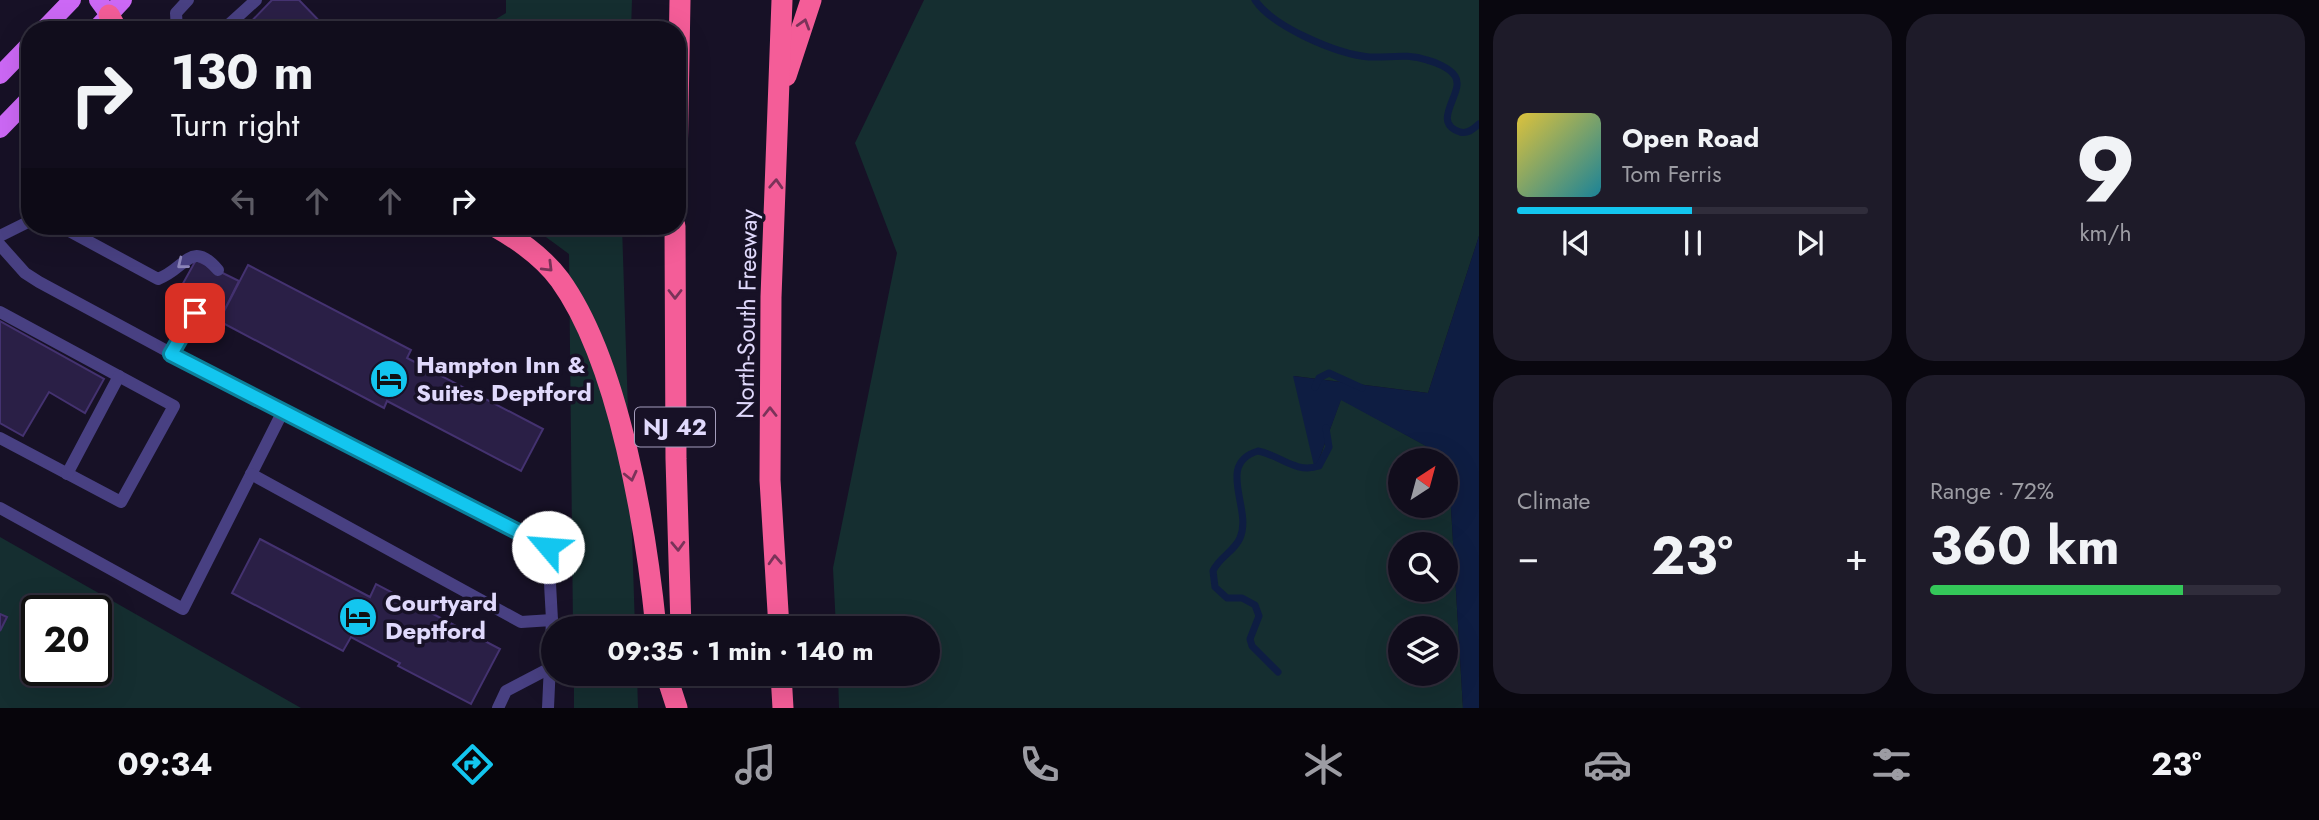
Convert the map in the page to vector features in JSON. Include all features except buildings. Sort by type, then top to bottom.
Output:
[{"type":"highway","points":[[680,0],[680,21]]},
{"type":"highway","name":"North-South Freeway","points":[[778,616],[770,428],[771,297],[782,0]]},
{"type":"highway","points":[[780,94],[811,0]]},
{"type":"highway","points":[[511,235],[522,241],[559,278],[585,321],[612,397],[648,550],[655,616]]},
{"type":"highway","name":"NJ 42","points":[[675,235],[676,459],[681,616]]},
{"type":"highway","points":[[670,686],[677,708]]},
{"type":"highway","points":[[681,686],[682,708]]},
{"type":"highway","points":[[782,686],[783,708]]},
{"type":"main road","points":[[52,21],[72,0]]},
{"type":"main road","points":[[0,75],[21,53]]},
{"type":"main road","points":[[0,129],[21,107]]},
{"type":"lane","points":[[176,21],[176,13],[188,0]]},
{"type":"lane","points":[[233,21],[256,0]]},
{"type":"lane","points":[[0,236],[21,226]]},
{"type":"lane","points":[[77,235],[158,279],[169,275],[189,257],[198,255],[208,258],[218,270]]},
{"type":"lane","points":[[0,245],[25,273],[171,354],[548,547],[552,616]]},
{"type":"lane","points":[[171,354],[204,299]]},
{"type":"lane","points":[[0,312],[174,406],[121,502],[0,438]]},
{"type":"lane","points":[[67,474],[119,376]]},
{"type":"lane","points":[[0,508],[183,609],[282,413]]},
{"type":"lane","points":[[251,474],[521,622],[541,621]]},
{"type":"lane","points":[[498,708],[506,691],[541,673]]},
{"type":"lane","points":[[548,708],[549,686]]},
{"type":"green space","points":[[506,0],[632,0],[631,21],[493,21],[506,13]]},
{"type":"green space","points":[[924,0],[1479,0],[1479,236],[1428,393],[1294,376],[1316,468],[1341,399],[1430,448],[1388,448],[1388,518],[1452,518],[1452,532],[1388,532],[1388,602],[1457,602],[1457,616],[1388,616],[1388,686],[1458,686],[1458,625],[1463,708],[839,708],[838,686],[940,686],[940,616],[835,616],[833,568],[897,253],[855,143]]},
{"type":"green space","points":[[543,235],[622,235],[635,616],[573,616],[569,254]]},
{"type":"green space","points":[[0,537],[102,595],[21,595],[21,686],[112,686],[112,601],[301,708],[0,708]]},
{"type":"green space","points":[[574,686],[637,686],[638,708],[574,708]]},
{"type":"water","points":[[1479,236],[1479,708],[1463,708],[1457,602],[1458,532],[1452,532],[1452,518],[1458,518],[1458,448],[1430,448],[1341,400],[1315,470],[1293,376],[1428,393]]},
{"type":"waterway","points":[[1255,0],[1276,20],[1307,38],[1340,51],[1369,57],[1412,57],[1442,66],[1453,73],[1457,83],[1448,114],[1451,127],[1466,132],[1479,124]]},
{"type":"waterway","points":[[1315,387],[1319,378],[1329,373],[1362,388]]},
{"type":"waterway","points":[[1278,672],[1252,646],[1250,639],[1259,616],[1255,605],[1242,598],[1227,598],[1215,587],[1213,571],[1240,538],[1243,526],[1237,477],[1239,466],[1245,457],[1258,451],[1302,468],[1319,466],[1329,447],[1326,428]]},
{"type":"place","name":"Hampton Inn & Suites Deptford","points":[[389,379]]},
{"type":"place","name":"Courtyard Deptford","points":[[358,617]]},
{"type":"route","points":[[195,313],[171,354],[548,547]]}]
